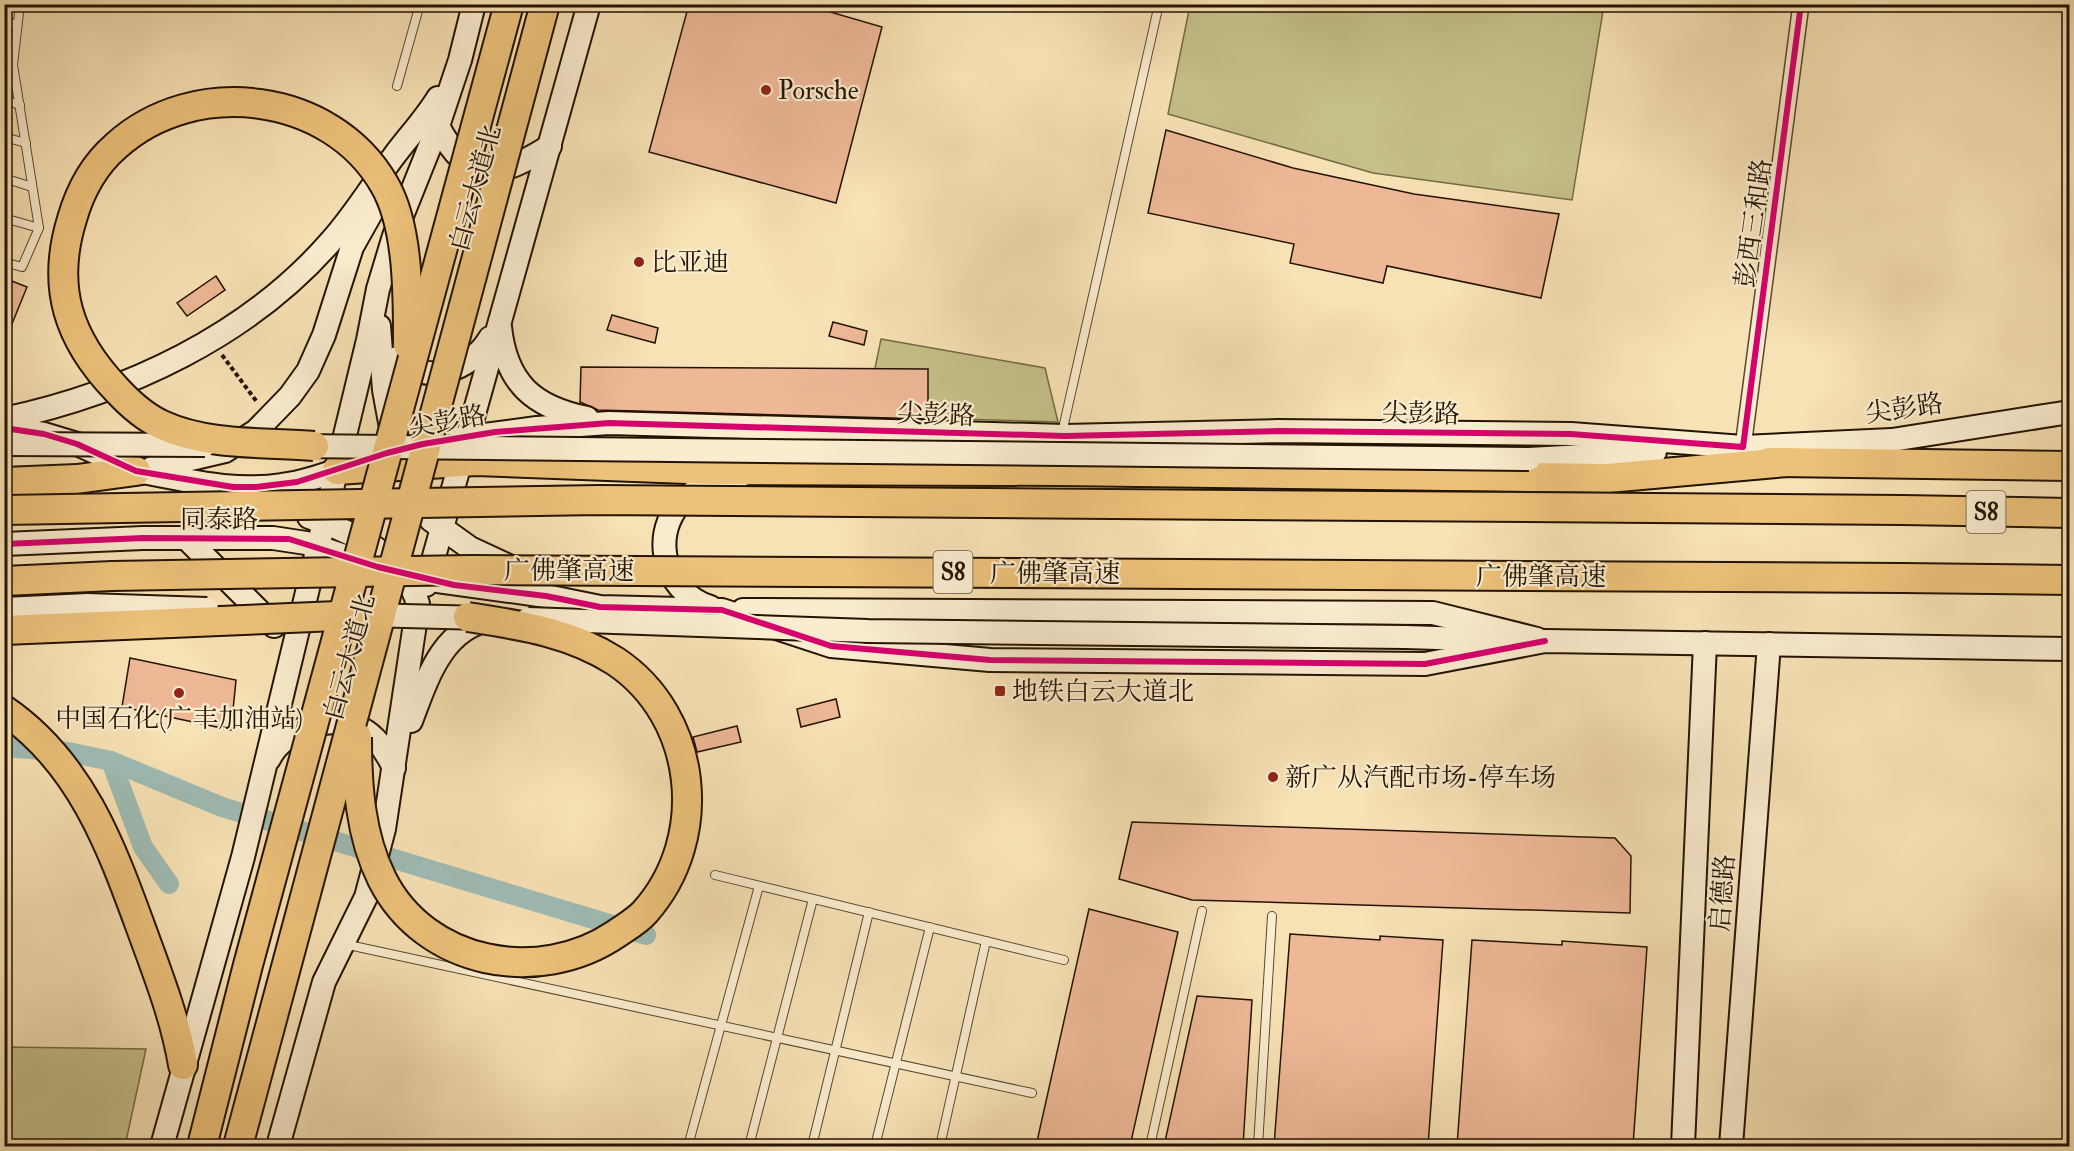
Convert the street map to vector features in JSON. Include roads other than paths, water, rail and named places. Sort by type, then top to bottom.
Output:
[{"type":"highway","name":"白云大道北","points":[[202,1146],[248,965],[509,4]]},
{"type":"highway","name":"白云大道北","points":[[238,1146],[545,4]]},
{"type":"highway","points":[[314,446],[202,437],[165,427],[142,414],[125,399],[105,378],[84,348],[72,322],[62,288],[62,257],[68,231],[77,202],[90,177],[115,146],[142,127],[170,113],[210,104],[264,104],[298,112],[319,122],[363,156],[384,183],[395,210],[399,230],[407,306],[405,389]]},
{"type":"highway","points":[[1529,459],[2070,466]]},
{"type":"highway","points":[[337,470],[476,460],[763,470],[1060,471],[1608,478],[1787,462]]},
{"type":"highway","points":[[4,482],[77,478],[136,471]]},
{"type":"highway","name":"S8","points":[[4,510],[611,500],[2070,513]]},
{"type":"highway","name":"广佛肇高速","points":[[4,581],[123,576],[471,570],[2070,580]]},
{"type":"highway","points":[[4,630],[361,615]]},
{"type":"highway","points":[[358,699],[358,791],[368,840],[389,892],[424,930],[471,955],[487,960],[526,963],[561,958],[589,949],[634,922],[645,912],[671,872],[683,843],[688,814],[686,781],[680,747],[662,709],[632,674],[586,646],[545,630],[468,617]]},
{"type":"highway","points":[[4,710],[38,736],[69,771],[96,815],[130,897],[175,1027],[183,1065]]},
{"type":"street","points":[[136,471],[194,460],[225,451],[256,431],[290,396],[308,371],[324,335],[352,247],[430,124],[460,60],[474,4]]},
{"type":"street","points":[[278,1146],[324,982],[366,897],[384,829],[417,621],[416,577],[500,321],[589,4]]},
{"type":"street","name":"彭西三和路","points":[[1743,447],[1802,4]]},
{"type":"street","points":[[430,124],[471,168],[488,171],[521,164],[550,146]]},
{"type":"street","points":[[162,1146],[243,857],[292,645],[337,470],[378,289],[430,124]]},
{"type":"street","points":[[4,419],[76,400],[146,374],[190,352],[246,316],[292,280],[331,242],[430,124]]},
{"type":"street","points":[[378,289],[383,326],[394,355],[411,369],[422,372],[447,372],[470,361],[483,350],[500,321]]},
{"type":"street","points":[[378,289],[381,363],[388,417],[405,476],[425,512],[437,525],[470,548],[600,607]]},
{"type":"street","points":[[500,321],[502,347],[508,364],[530,395],[554,409],[609,423]]},
{"type":"street","name":"尖彭路","points":[[136,471],[233,487],[265,487],[297,482],[423,444],[506,431],[609,423],[1065,436],[1278,431],[1571,434],[1743,447],[1892,440],[2070,412]]},
{"type":"street","points":[[4,428],[44,434],[77,444],[136,471],[323,523],[380,550],[416,577],[546,596],[600,607]]},
{"type":"street","points":[[4,444],[1529,459],[1743,447]]},
{"type":"street","points":[[763,470],[721,480],[692,493],[669,520],[665,548],[666,562],[673,580],[692,600],[831,646],[990,660],[1425,664],[1545,641]]},
{"type":"street","points":[[136,471],[143,538]]},
{"type":"street","name":"同泰路","points":[[4,544],[143,538],[289,539],[416,577]]},
{"type":"street","points":[[186,538],[292,645]]},
{"type":"street","points":[[4,609],[87,605],[868,631],[1405,637],[2070,649]]},
{"type":"street","points":[[394,768],[421,695],[439,655],[464,629],[482,621],[512,615],[600,607],[722,610],[1433,613],[1545,641]]},
{"type":"street","name":"启德路","points":[[1683,1146],[1705,644]]},
{"type":"street","name":"启德路","points":[[1731,1146],[1769,644]]},
{"type":"street","points":[[263,771],[282,739],[305,728],[333,723],[362,729],[386,751],[394,768]]},
{"type":"lane","points":[[4,262],[22,267],[39,228],[20,105],[9,64],[20,4]]},
{"type":"lane","points":[[397,86],[420,4]]},
{"type":"lane","points":[[1065,436],[1064,424],[1159,4]]},
{"type":"lane","points":[[4,21],[17,25]]},
{"type":"lane","points":[[4,100],[20,105]]},
{"type":"lane","points":[[4,137],[26,143]]},
{"type":"lane","points":[[4,178],[32,187]]},
{"type":"lane","points":[[4,218],[39,228]]},
{"type":"lane","points":[[715,875],[1064,960]]},
{"type":"lane","points":[[688,1146],[759,886]]},
{"type":"lane","points":[[749,1146],[813,899]]},
{"type":"lane","points":[[1150,1146],[1202,911]]},
{"type":"lane","points":[[812,1146],[869,912]]},
{"type":"lane","points":[[1258,1146],[1272,916]]},
{"type":"lane","points":[[875,1146],[930,927]]},
{"type":"lane","points":[[940,1146],[986,941]]},
{"type":"lane","points":[[341,944],[1032,1093]]},
{"type":"waterway","points":[[4,747],[68,752],[111,761],[222,807],[646,935]]},
{"type":"waterway","points":[[111,761],[143,847],[169,884]]},
{"type":"place","name":"Porsche","points":[[766,90]]},
{"type":"place","name":"比亚迪","points":[[639,262]]},
{"type":"place","name":"地铁白云大道北","points":[[1000,691]]},
{"type":"place","name":"中国石化(广丰加油站)","points":[[179,693]]},
{"type":"place","name":"新广从汽配市场-停车场","points":[[1273,777]]}]
